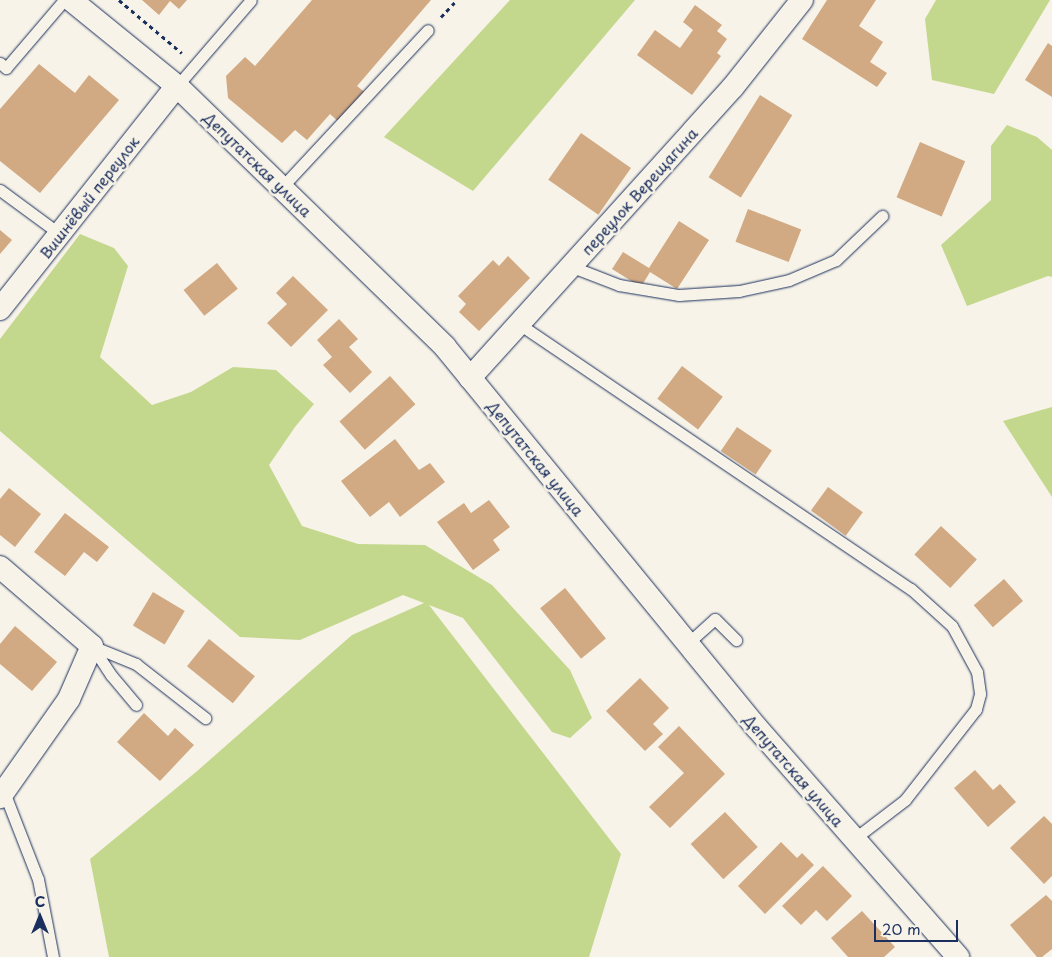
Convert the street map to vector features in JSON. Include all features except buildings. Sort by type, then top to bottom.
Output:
[{"type":"street","name":"Депутатская улица","points":[[71,0],[177,86],[445,347],[757,728],[958,957]]},
{"type":"street","name":"переулок Верещагина","points":[[470,378],[733,86],[802,0]]},
{"type":"street","name":"Вишнёвый переулок","points":[[0,309],[177,86]]},
{"type":"street","points":[[0,567],[92,646],[69,700],[2,795]]},
{"type":"lane","points":[[0,63],[6,68],[64,0]]},
{"type":"lane","points":[[177,86],[251,0]]},
{"type":"lane","points":[[282,187],[428,30]]},
{"type":"lane","points":[[0,190],[60,234]]},
{"type":"lane","points":[[570,266],[619,285],[679,295],[739,291],[789,280],[836,260],[882,216]]},
{"type":"lane","points":[[519,324],[911,589],[952,626],[977,672],[980,694],[976,709],[904,800],[854,839]]},
{"type":"lane","points":[[688,643],[715,619],[736,640]]},
{"type":"lane","points":[[92,646],[111,675],[136,706]]},
{"type":"lane","points":[[92,646],[136,664],[205,718]]},
{"type":"lane","points":[[2,795],[38,879],[53,957]]},
{"type":"path","points":[[119,0],[195,64]]},
{"type":"green space","points":[[510,0],[635,0],[473,191],[384,137]]},
{"type":"green space","points":[[936,0],[1050,0],[994,94],[932,80],[925,19]]},
{"type":"green space","points":[[1007,125],[1037,137],[1052,150],[1052,277],[1048,276],[967,306],[941,245],[991,200],[991,146]]},
{"type":"green space","points":[[80,234],[114,248],[128,266],[100,357],[152,405],[191,392],[233,367],[276,370],[314,404],[295,427],[269,465],[302,526],[358,544],[425,545],[492,585],[570,670],[592,718],[570,738],[552,732],[463,618],[429,605],[621,854],[589,957],[109,957],[90,859],[196,772],[352,635],[424,603],[403,595],[300,640],[240,637],[0,431],[0,339]]},
{"type":"green space","points":[[1052,407],[1052,497],[1003,421]]}]
